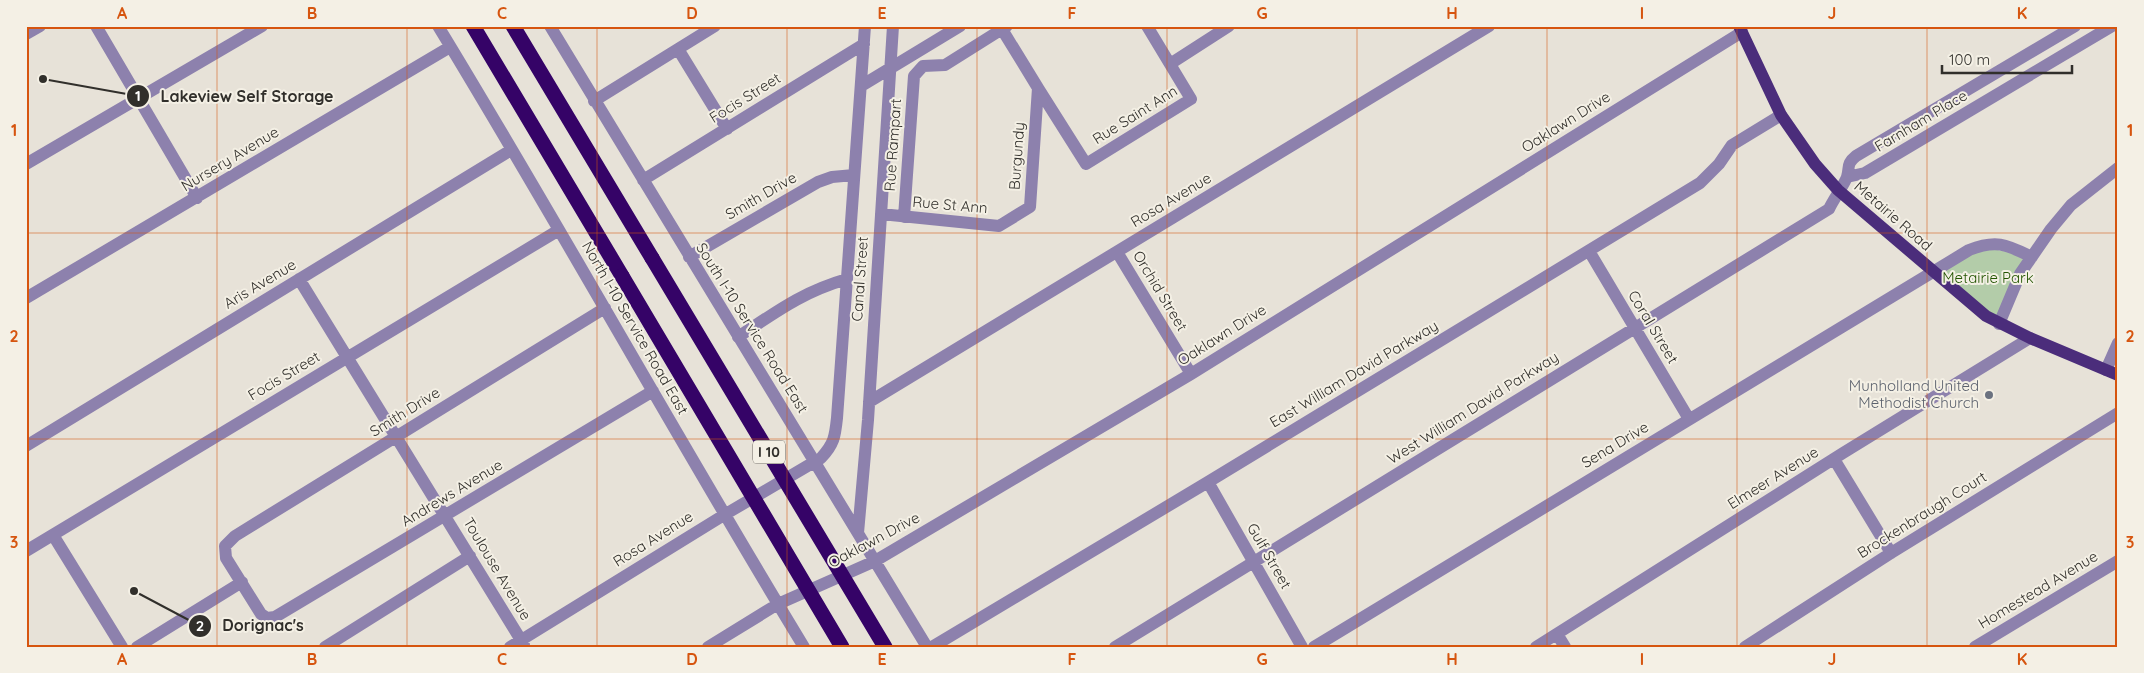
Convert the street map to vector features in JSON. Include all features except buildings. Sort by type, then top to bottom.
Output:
[{"type":"highway","name":"I 10","points":[[473,26],[842,647]]},
{"type":"highway","name":"I 10","points":[[513,26],[885,647]]},
{"type":"main road","name":"Metairie Road","points":[[1740,29],[1781,115],[1815,164],[1838,190],[1932,272],[1986,316],[2030,338],[2112,372]]},
{"type":"street","points":[[26,34],[40,26]]},
{"type":"street","points":[[96,26],[197,198]]},
{"type":"street","points":[[26,164],[262,26]]},
{"type":"street","name":"North I-10 Service Road East","points":[[438,26],[804,647]]},
{"type":"street","name":"South I-10 Service Road East","points":[[550,26],[689,258],[927,647]]},
{"type":"street","points":[[594,100],[715,26]]},
{"type":"street","name":"Canal Street","points":[[814,461],[831,446],[836,434],[865,26]]},
{"type":"street","name":"Canal Street","points":[[858,533],[869,402],[893,26]]},
{"type":"street","points":[[861,86],[960,26]]},
{"type":"street","points":[[1147,26],[1170,64],[1229,26]]},
{"type":"street","name":"Rosa Avenue","points":[[869,402],[1489,26]]},
{"type":"street","name":"Farnham Place","points":[[1838,190],[1847,177],[1847,168],[1856,156],[2075,26]]},
{"type":"street","name":"Farnham Place","points":[[1847,177],[1865,173],[2112,26]]},
{"type":"street","points":[[1003,27],[1038,88]]},
{"type":"street","name":"Rue Rampart","points":[[904,217],[914,76],[923,66],[944,64],[1003,27]]},
{"type":"street","name":"Oaklawn Drive","points":[[708,647],[778,604],[875,561],[1191,374],[1740,29]]},
{"type":"street","name":"Focis Street","points":[[643,180],[864,44]]},
{"type":"street","name":"Nursery Avenue","points":[[26,298],[450,47]]},
{"type":"street","points":[[678,49],[726,129]]},
{"type":"street","name":"Rue Saint Ann","points":[[1038,88],[1086,164],[1191,99],[1170,64]]},
{"type":"street","name":"Burgundy","points":[[1013,217],[1030,207],[1038,88]]},
{"type":"street","name":"East William David Parkway","points":[[932,647],[1700,183],[1719,164],[1732,145],[1781,115]]},
{"type":"street","name":"Aris Avenue","points":[[26,446],[511,150]]},
{"type":"street","points":[[1999,324],[2020,274],[2071,205],[2118,168]]},
{"type":"street","name":"Smith Drive","points":[[689,258],[818,182],[832,177],[854,175]]},
{"type":"street","name":"West William David Parkway","points":[[1115,647],[1829,209],[1838,190]]},
{"type":"street","name":"Rue St Ann","points":[[881,214],[999,226],[1013,217]]},
{"type":"street","name":"Focis Street","points":[[26,551],[559,230]]},
{"type":"street","name":"Sena Drive","points":[[1314,647],[1970,250],[1982,245],[2006,244],[2032,257]]},
{"type":"street","name":"Coral Street","points":[[1589,251],[1689,419]]},
{"type":"street","name":"Orchid Street","points":[[1117,252],[1191,374]]},
{"type":"street","name":"Toulouse Avenue","points":[[299,279],[346,358],[397,436],[470,556],[518,645]]},
{"type":"street","points":[[738,337],[794,299],[820,286],[847,279]]},
{"type":"street","name":"Smith Drive","points":[[242,582],[226,558],[225,546],[235,536],[605,308]]},
{"type":"street","name":"Elmeer Avenue","points":[[1536,647],[2030,338]]},
{"type":"street","points":[[2112,372],[2118,343]]},
{"type":"street","name":"Andrews Avenue","points":[[242,582],[261,614],[267,618],[275,617],[653,391]]},
{"type":"street","name":"Brockenbraugh Court","points":[[1745,647],[1891,553],[2118,413]]},
{"type":"street","points":[[1834,459],[1891,553]]},
{"type":"street","name":"Rosa Avenue","points":[[518,645],[724,514],[814,461]]},
{"type":"street","name":"Gulf Street","points":[[1208,482],[1302,647]]},
{"type":"street","points":[[52,535],[122,647]]},
{"type":"street","points":[[325,647],[470,556]]},
{"type":"street","name":"Homestead Avenue","points":[[1975,647],[2118,561]]},
{"type":"street","points":[[136,647],[242,582]]},
{"type":"street","points":[[1557,634],[1565,647]]},
{"type":"green space","name":"Metairie Park","points":[[1978,246],[2032,257],[1999,324],[1932,273]]},
{"type":"place","name":"Lakeview Self Storage","points":[[43,79]]},
{"type":"place","name":"Munholland United Methodist Church","points":[[1989,395]]},
{"type":"place","name":"Dorignac's","points":[[134,591]]}]
